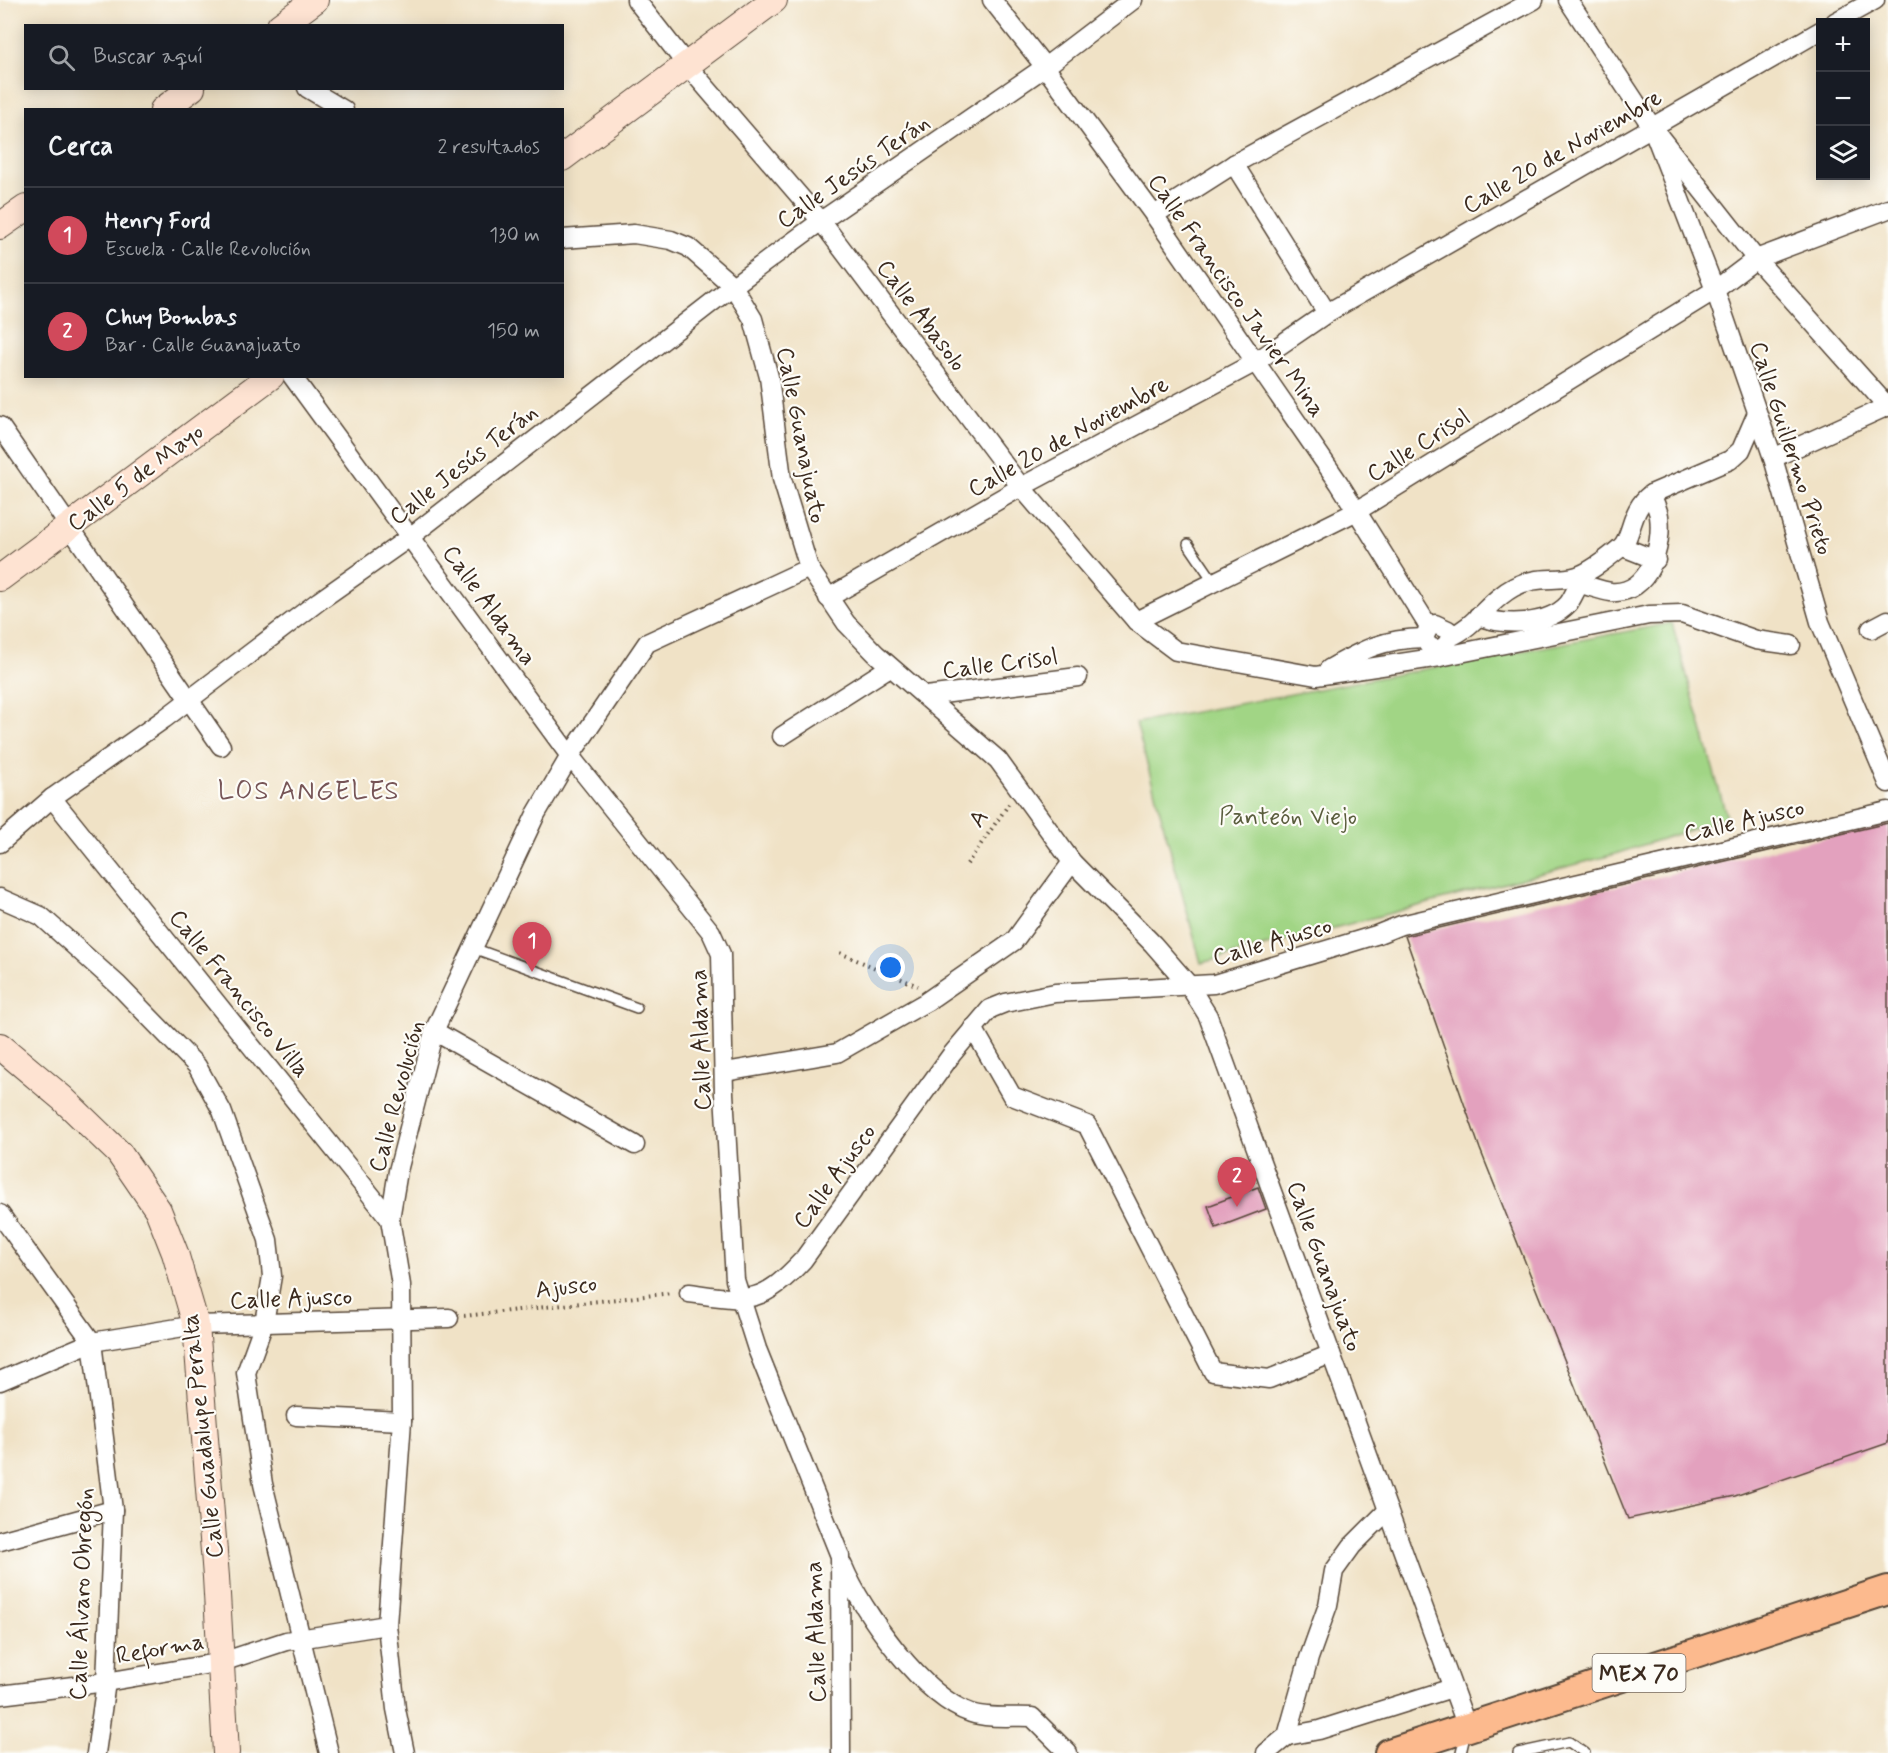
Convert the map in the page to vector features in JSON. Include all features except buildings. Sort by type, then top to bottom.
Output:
[{"type":"main road","name":"MEX 70","points":[[1389,1753],[1464,1740],[1888,1590]]},
{"type":"street","points":[[283,24],[315,0]]},
{"type":"street","name":"Calle Abasolo","points":[[636,0],[686,64],[821,222],[1021,487],[1136,621],[1176,651],[1317,676]]},
{"type":"street","points":[[564,156],[774,0]]},
{"type":"street","name":"Calle Francisco Javier Mina","points":[[992,0],[1045,67],[1154,215],[1357,511],[1426,633]]},
{"type":"street","name":"Calle Jesús Terán","points":[[0,843],[52,798],[191,699],[319,601],[410,537],[733,286],[821,222],[1045,67],[1133,0]]},
{"type":"street","points":[[1154,215],[1234,164],[1534,0]]},
{"type":"street","points":[[1568,0],[1652,127],[1756,259],[1888,406],[1773,458]]},
{"type":"street","points":[[1842,18],[1875,0]]},
{"type":"street","name":"Calle 20 de Noviembre","points":[[828,598],[1021,487],[1254,363],[1328,312],[1816,34]]},
{"type":"street","points":[[164,108],[189,90]]},
{"type":"street","points":[[310,90],[341,108]]},
{"type":"street","name":"Calle Guillermo Prieto","points":[[1652,127],[1715,290],[1773,458],[1820,622],[1888,783]]},
{"type":"street","points":[[1234,164],[1328,312]]},
{"type":"street","points":[[0,226],[24,209]]},
{"type":"street","name":"Calle Crisol","points":[[1136,621],[1357,511],[1715,290],[1756,259],[1888,209]]},
{"type":"street","name":"Calle Guanajuato","points":[[564,239],[634,234],[671,240],[688,247],[733,286],[753,319],[769,377],[782,479],[793,523],[809,568],[828,598],[846,622],[890,668],[926,696],[998,760],[1018,791],[1072,862],[1153,944],[1188,984],[1208,1016],[1452,1688],[1464,1740]]},
{"type":"street","name":"Calle 5 de Mayo","points":[[0,578],[268,378]]},
{"type":"street","name":"Calle Aldama","points":[[293,378],[570,756],[711,932],[722,954],[735,1280],[757,1349],[840,1556],[841,1753]]},
{"type":"street","points":[[1478,616],[1493,622],[1514,623],[1554,614],[1568,604],[1579,580],[1623,547],[1640,502],[1651,494],[1730,460],[1741,450],[1757,413]]},
{"type":"street","points":[[0,426],[71,525],[221,746]]},
{"type":"street","points":[[1317,676],[1365,649],[1395,639],[1426,633],[1442,625],[1448,630],[1450,637],[1464,631],[1497,597],[1516,586],[1543,577],[1579,580],[1612,592],[1629,589],[1643,579],[1656,560],[1659,515],[1651,494]]},
{"type":"street","points":[[1623,547],[1656,560]]},
{"type":"street","name":"Calle Revolución","points":[[405,1753],[396,1709],[387,1625],[402,1421],[401,1285],[390,1219],[398,1171],[434,1031],[536,814],[570,756],[647,643],[809,568]]},
{"type":"street","points":[[1317,676],[1440,657],[1648,615],[1682,614],[1756,640],[1791,645]]},
{"type":"street","points":[[1871,629],[1888,620]]},
{"type":"street","points":[[782,736],[890,668]]},
{"type":"street","name":"Calle Crisol","points":[[926,696],[1078,677]]},
{"type":"street","name":"Calle Francisco Villa","points":[[52,798],[390,1219]]},
{"type":"street","name":"Calle Ajusco","points":[[689,1293],[740,1300],[760,1296],[782,1282],[803,1260],[973,1028],[990,1009],[1005,1003],[1055,993],[1214,984],[1376,935],[1401,924],[1888,811]]},
{"type":"street","points":[[725,1072],[837,1053],[938,994],[1014,941],[1072,862]]},
{"type":"street","points":[[0,898],[41,916],[118,986],[197,1066],[222,1111],[267,1240],[272,1276],[264,1323],[246,1373],[263,1484],[329,1753]]},
{"type":"street","points":[[973,1028],[1012,1096],[1087,1125],[1213,1372],[1269,1379],[1331,1354]]},
{"type":"street","points":[[434,1031],[634,1145]]},
{"type":"street","name":"Calle Guadalupe Peralta","points":[[0,1046],[62,1098],[120,1153],[158,1210],[175,1252],[196,1325],[222,1662],[226,1753]]},
{"type":"street","name":"Calle Álvaro Obregón","points":[[0,1214],[92,1342],[112,1510],[106,1682],[96,1753]]},
{"type":"street","name":"Calle Ajusco","points":[[0,1381],[92,1342],[196,1325],[449,1318]]},
{"type":"street","points":[[296,1416],[402,1421]]},
{"type":"street","points":[[0,1541],[112,1510]]},
{"type":"street","points":[[1287,1736],[1309,1658],[1328,1605],[1334,1571],[1352,1545],[1388,1510]]},
{"type":"street","points":[[840,1556],[851,1586],[858,1596],[913,1673],[939,1697],[972,1714],[1032,1718],[1068,1753]]},
{"type":"street","name":"Reforma","points":[[0,1695],[106,1682],[222,1662],[301,1639],[387,1625]]},
{"type":"street","points":[[1266,1753],[1287,1736],[1319,1730],[1452,1688]]},
{"type":"lane","points":[[1188,544],[1214,582]]},
{"type":"lane","points":[[474,948],[637,1008]]},
{"type":"lane","points":[[1518,1753],[1569,1742],[1585,1753]]},
{"type":"path","name":"A","points":[[967,864],[1018,791]]},
{"type":"path","points":[[840,953],[938,994]]},
{"type":"path","name":"Ajusco","points":[[449,1318],[653,1293],[689,1293]]},
{"type":"green space","name":"Panteón Viejo","points":[[1672,623],[1727,818],[1612,855],[1201,963],[1136,723]]},
{"type":"place","name":"Henry Ford","points":[[532,972]]},
{"type":"place","name":"Chuy Bombas","points":[[1237,1207]]},
{"type":"district","name":"LOS ANGELES","points":[[309,790]]}]
